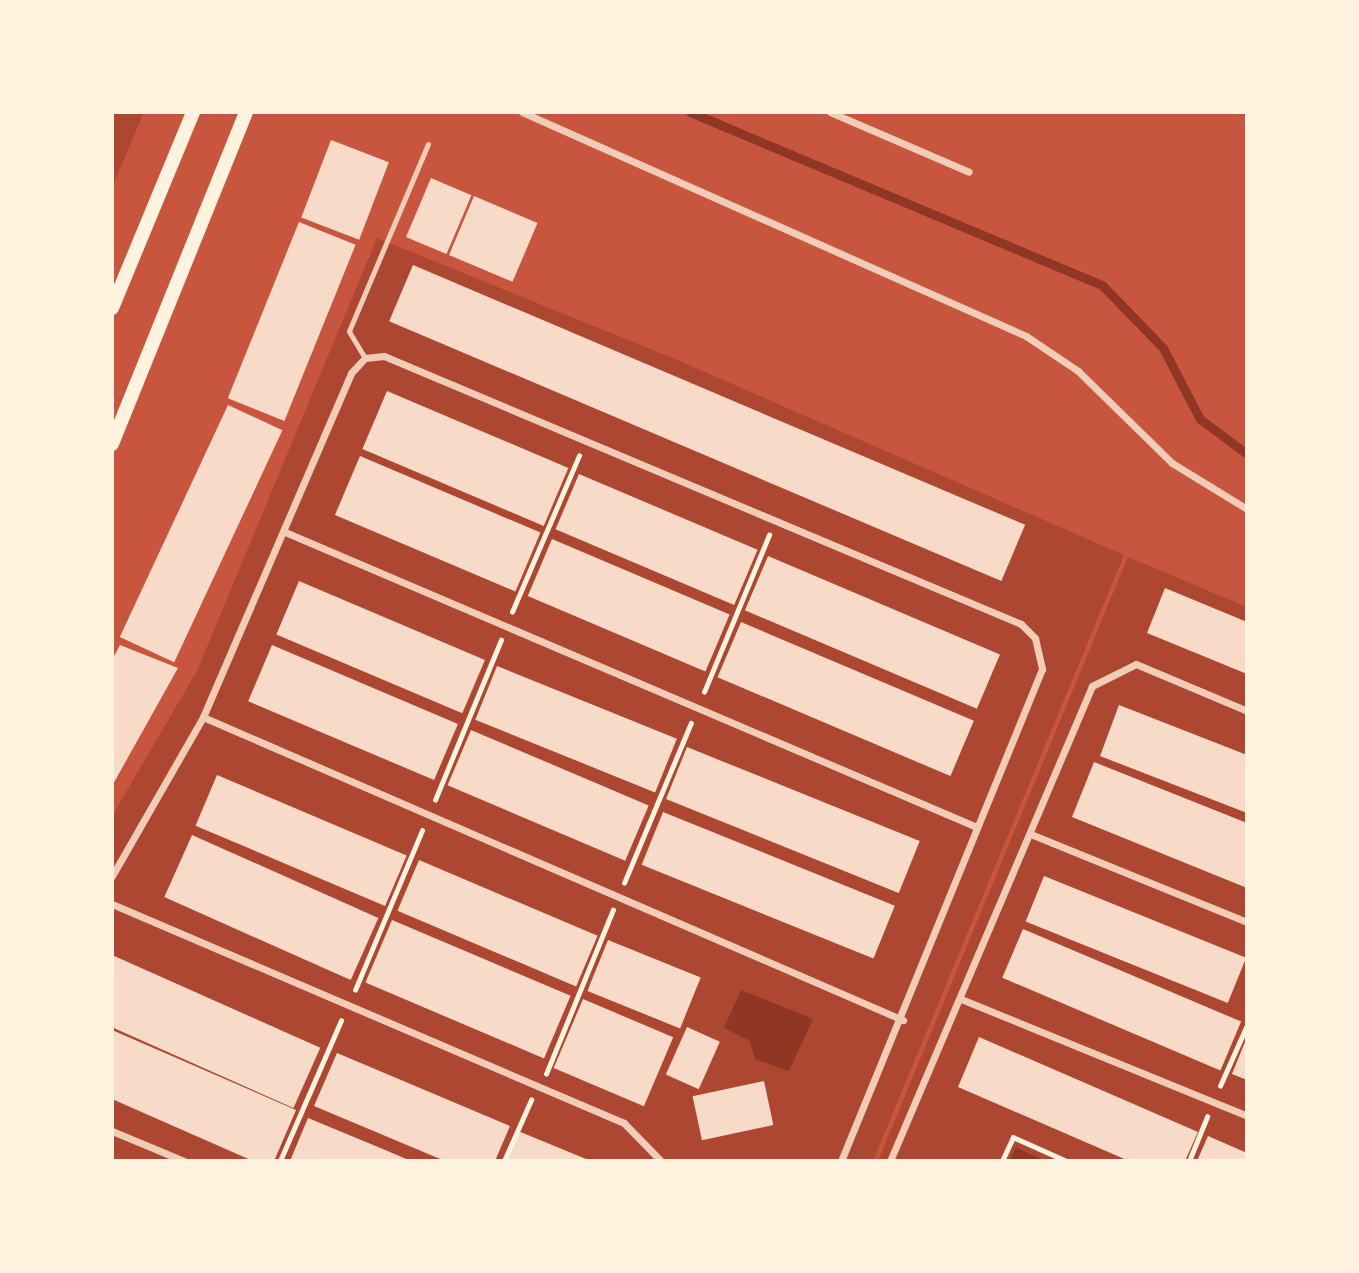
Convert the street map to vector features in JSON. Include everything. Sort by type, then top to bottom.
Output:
[{"type":"main road","points":[[112,308],[193,112]]},
{"type":"main road","points":[[112,443],[246,112]]},
{"type":"street","points":[[522,112],[1026,336],[1078,371],[1172,463],[1247,509]]},
{"type":"street","points":[[830,112],[969,172]]},
{"type":"street","points":[[112,876],[203,717],[285,532],[351,373],[365,358],[384,356],[775,518],[1021,624],[1035,638],[1042,669],[977,827],[903,1020],[841,1161]]},
{"type":"street","points":[[285,532],[977,827]]},
{"type":"street","points":[[890,1161],[1033,835],[1092,686],[1136,664],[1247,711]]},
{"type":"street","points":[[203,717],[903,1020]]},
{"type":"street","points":[[1033,835],[1247,922]]},
{"type":"street","points":[[112,904],[624,1124],[661,1161]]},
{"type":"street","points":[[961,999],[1247,1116]]},
{"type":"street","points":[[112,1131],[184,1161]]},
{"type":"lane","points":[[365,358],[349,331],[428,144]]},
{"type":"path","points":[[504,1161],[540,1088],[775,518]]},
{"type":"path","points":[[1002,1161],[1013,1137],[1068,1161]]},
{"type":"shaded area","points":[[112,112],[144,112],[112,188]]},
{"type":"shaded area","points":[[377,238],[675,359],[1124,555],[873,1161],[112,1161],[112,816],[197,671]]},
{"type":"shaded area","points":[[1128,557],[1247,607],[1247,1161],[878,1161]]},
{"type":"shaded area","points":[[741,990],[813,1019],[789,1071],[755,1059],[750,1041],[724,1028]]},
{"type":"shaded area","points":[[1016,1148],[1046,1161],[1009,1161]]},
{"type":"building","points":[[331,140],[389,162],[359,240],[301,217]]},
{"type":"building","points":[[431,178],[472,195],[446,254],[406,237]]},
{"type":"building","points":[[474,196],[538,223],[513,282],[449,255]]},
{"type":"building","points":[[299,222],[356,245],[284,421],[228,398]]},
{"type":"building","points":[[413,265],[1025,525],[1001,581],[389,321]]},
{"type":"building","points":[[387,391],[568,468],[544,526],[362,449]]},
{"type":"building","points":[[228,405],[282,430],[174,662],[120,637]]},
{"type":"building","points":[[360,456],[540,533],[515,591],[335,515]]},
{"type":"building","points":[[579,474],[758,550],[734,605],[556,529]]},
{"type":"building","points":[[552,539],[730,614],[705,671],[528,596]]},
{"type":"building","points":[[768,556],[1000,654],[977,709],[745,610]]},
{"type":"building","points":[[299,581],[485,660],[462,713],[276,634]]},
{"type":"building","points":[[1165,588],[1247,622],[1247,674],[1147,633]]},
{"type":"building","points":[[741,622],[974,721],[950,776],[718,677]]},
{"type":"building","points":[[120,645],[178,668],[112,786],[112,660]]},
{"type":"building","points":[[272,645],[458,724],[434,780],[248,701]]},
{"type":"building","points":[[497,666],[677,739],[655,792],[475,720]]},
{"type":"building","points":[[1119,705],[1247,755],[1247,813],[1100,756]]},
{"type":"building","points":[[471,730],[649,805],[625,861],[448,785]]},
{"type":"building","points":[[687,747],[920,841],[899,893],[666,799]]},
{"type":"building","points":[[1094,762],[1247,823],[1247,888],[1072,817]]},
{"type":"building","points":[[217,775],[407,855],[385,906],[196,826]]},
{"type":"building","points":[[663,812],[895,906],[873,959],[642,865]]},
{"type":"building","points":[[192,835],[378,918],[351,980],[164,897]]},
{"type":"building","points":[[419,860],[598,936],[576,986],[398,911]]},
{"type":"building","points":[[1044,876],[1246,958],[1228,1003],[1026,921]]},
{"type":"building","points":[[392,920],[571,996],[544,1058],[365,983]]},
{"type":"building","points":[[1023,929],[1241,1022],[1220,1070],[1002,978]]},
{"type":"building","points":[[608,940],[701,977],[680,1028],[587,991]]},
{"type":"building","points":[[112,955],[320,1048],[293,1108],[112,1027]]},
{"type":"building","points":[[583,999],[673,1037],[644,1106],[554,1068]]},
{"type":"building","points":[[687,1027],[720,1042],[699,1089],[666,1075]]},
{"type":"building","points":[[112,1030],[296,1110],[274,1161],[253,1161],[112,1099]]},
{"type":"building","points":[[979,1037],[1198,1132],[1185,1161],[1129,1161],[958,1087]]},
{"type":"building","points":[[1247,1037],[1247,1080],[1232,1074]]},
{"type":"building","points":[[337,1053],[510,1126],[495,1161],[445,1161],[314,1106]]},
{"type":"building","points":[[764,1081],[773,1125],[702,1140],[693,1096]]},
{"type":"building","points":[[308,1118],[378,1147],[411,1161],[290,1161]]},
{"type":"building","points":[[518,1131],[591,1161],[506,1161]]},
{"type":"building","points":[[1208,1136],[1247,1153],[1247,1161],[1197,1161]]},
{"type":"waterway","points":[[690,112],[1102,285],[1163,348],[1200,419],[1247,454]]}]
